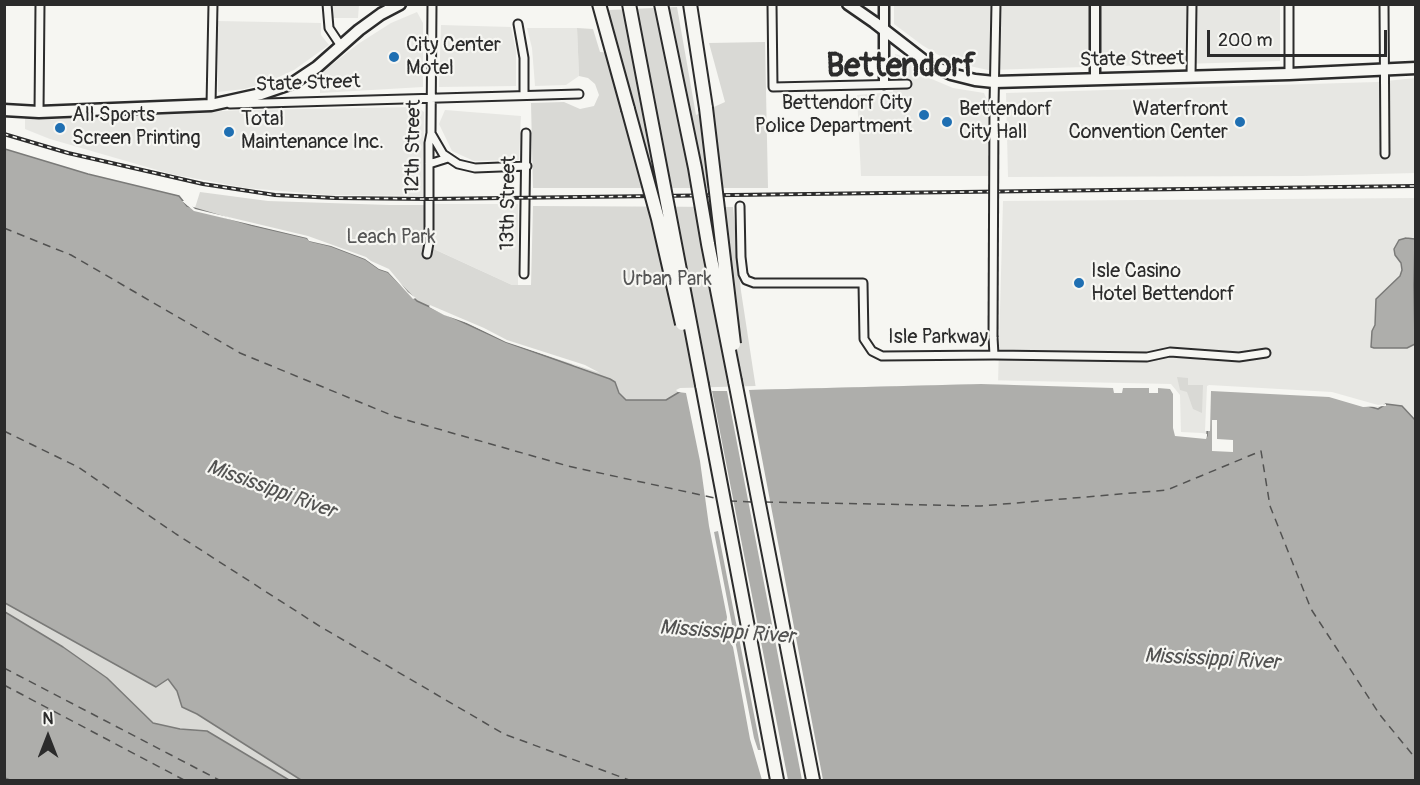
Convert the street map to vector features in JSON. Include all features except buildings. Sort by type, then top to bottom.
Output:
[{"type":"highway","points":[[599,4],[662,235],[687,341],[702,385]]},
{"type":"highway","points":[[629,4],[777,780]]},
{"type":"highway","points":[[661,4],[695,168],[813,780]]},
{"type":"highway","points":[[690,4],[706,108],[732,319],[735,381]]},
{"type":"main road","points":[[211,105],[267,92],[293,82],[317,67],[371,21],[400,4]]},
{"type":"main road","name":"State Street","points":[[848,4],[916,56],[938,69],[975,80],[994,82],[1191,77],[1416,68]]},
{"type":"main road","name":"State Street","points":[[4,110],[39,112],[211,105]]},
{"type":"street","points":[[39,112],[40,4]]},
{"type":"street","points":[[211,105],[213,4]]},
{"type":"street","points":[[327,4],[329,28],[341,46]]},
{"type":"street","name":"12th Street","points":[[427,254],[432,4]]},
{"type":"street","points":[[772,4],[773,87],[907,84]]},
{"type":"street","points":[[884,4],[884,84]]},
{"type":"street","points":[[994,355],[996,4]]},
{"type":"street","points":[[1095,4],[1095,79]]},
{"type":"street","points":[[1191,77],[1192,4]]},
{"type":"street","points":[[1289,4],[1289,74]]},
{"type":"street","points":[[1384,4],[1385,154]]},
{"type":"street","points":[[518,24],[524,58],[524,95]]},
{"type":"street","name":"State Street","points":[[211,105],[579,94]]},
{"type":"street","points":[[431,133],[437,146],[448,158],[458,164],[475,168],[527,166]]},
{"type":"street","name":"13th Street","points":[[524,274],[526,133]]},
{"type":"street","points":[[429,164],[448,158]]},
{"type":"street","name":"Isle Parkway","points":[[740,206],[742,274],[746,280],[754,283],[863,283],[864,339],[872,351],[882,356],[1147,357],[1170,352],[1228,357],[1266,353]]},
{"type":"shaded area","points":[[333,5],[359,5],[358,18],[333,18]]},
{"type":"shaded area","points":[[894,5],[1280,5],[1280,61],[988,70],[960,64],[922,45],[894,24]]},
{"type":"shaded area","points":[[417,12],[423,23],[423,87],[320,93],[320,74],[358,44],[391,23]]},
{"type":"shaded area","points":[[217,21],[321,23],[321,35],[329,45],[294,70],[268,82],[244,89],[218,92]]},
{"type":"shaded area","points":[[441,25],[511,27],[516,51],[516,86],[439,87]]},
{"type":"shaded area","points":[[527,28],[577,28],[579,76],[566,85],[535,86],[532,48]]},
{"type":"shaded area","points":[[895,54],[927,77],[953,88],[984,93],[988,103],[988,176],[861,176],[857,95],[893,92]]},
{"type":"shaded area","points":[[1415,78],[1415,173],[1302,176],[1008,177],[1006,93],[1377,82]]},
{"type":"shaded area","points":[[417,107],[424,112],[423,196],[329,195],[246,188],[171,174],[50,139],[25,129],[25,118]]},
{"type":"shaded area","points":[[445,110],[521,116],[519,160],[474,161],[452,151],[439,124]]},
{"type":"shaded area","points":[[1415,198],[1415,420],[1331,395],[1209,392],[1207,436],[1178,435],[998,383],[1003,201]]},
{"type":"shaded area","points":[[433,204],[518,204],[518,285],[512,285],[434,249]]},
{"type":"green space","points":[[677,7],[696,115],[725,102],[709,43],[765,42],[768,188],[533,188],[531,103],[564,102],[580,109],[594,106],[599,95],[595,84],[588,78],[579,76],[577,28],[593,29],[600,52],[621,53],[608,10]]},
{"type":"green space","points":[[200,192],[268,201],[425,205],[425,245],[512,285],[531,285],[533,206],[733,207],[741,291],[756,389],[681,391],[666,400],[626,400],[615,382],[610,379],[572,364],[590,383],[418,302],[388,272],[379,269],[365,259],[307,238],[194,211]]},
{"type":"green space","points":[[1177,377],[1188,378],[1188,385],[1203,385],[1202,413],[1193,409],[1187,392],[1180,390]]},
{"type":"green space","points":[[5,603],[103,657],[167,679],[177,691],[182,707],[197,714],[301,780],[289,780],[207,731],[180,729],[153,723],[107,678],[63,647],[5,612]]},
{"type":"water","name":"Mississippi River","points":[[5,149],[88,174],[179,196],[187,206],[251,225],[307,238],[365,259],[379,269],[388,272],[417,301],[506,342],[610,379],[615,382],[619,393],[626,400],[666,400],[681,391],[981,383],[1171,387],[1178,397],[1178,435],[1207,436],[1209,388],[1331,395],[1378,409],[1386,404],[1402,406],[1415,420],[1415,780],[301,780],[197,714],[182,707],[177,691],[168,679],[156,687],[5,603]]},
{"type":"water","points":[[1415,239],[1415,344],[1407,348],[1374,348],[1371,347],[1376,299],[1400,276],[1401,263],[1394,249],[1399,240]]},
{"type":"water","points":[[5,612],[63,647],[107,678],[153,723],[180,729],[207,731],[289,780],[10,780],[5,778]]},
{"type":"pier","points":[[182,201],[187,201],[195,209],[308,236],[366,257],[389,269],[416,298],[413,299],[388,272],[379,269],[365,259],[331,246],[309,241],[307,238],[194,211]]},
{"type":"pier","points":[[430,305],[507,340],[585,365],[600,373],[506,342],[467,323],[444,315],[429,307]]},
{"type":"pier","points":[[981,380],[1171,384],[1180,395],[1181,432],[1202,433],[1207,436],[1206,439],[1175,436],[1173,394],[1170,389],[1158,388],[1158,393],[1149,393],[1149,388],[1123,388],[1122,393],[1114,393],[1113,388],[981,384],[749,390],[823,780],[802,780],[727,391],[712,391],[788,780],[762,780],[750,739],[733,647],[725,634],[727,617],[709,526],[700,461],[686,393],[676,390],[680,388]],"holes":[[[718,531],[761,750],[758,750],[754,738],[714,532]]]},
{"type":"pier","points":[[1207,386],[1332,392],[1378,405],[1386,404],[1386,406],[1363,407],[1329,397],[1211,391],[1210,431],[1205,431]]},
{"type":"pier","points":[[1212,420],[1217,420],[1217,439],[1233,440],[1233,452],[1212,451]]},
{"type":"ferry route","points":[[4,228],[71,255],[240,353],[396,417],[568,466],[719,499]]},
{"type":"ferry route","points":[[4,431],[78,467],[176,534],[321,627],[504,734],[629,780]]},
{"type":"ferry route","points":[[765,502],[981,506],[1167,490],[1261,451],[1270,506],[1311,609],[1380,715],[1416,759]]},
{"type":"ferry route","points":[[729,501],[754,502]]},
{"type":"ferry route","points":[[4,668],[219,780]]},
{"type":"ferry route","points":[[4,685],[184,780]]},
{"type":"railway","points":[[4,134],[68,153],[203,184],[275,195],[335,198],[429,199],[1416,186]]},
{"type":"place","name":"City Center Motel","points":[[394,57]]},
{"type":"place","name":"Bettendorf City Police Department","points":[[924,115]]},
{"type":"place","name":"Bettendorf City Hall","points":[[947,122]]},
{"type":"place","name":"Waterfront Convention Center","points":[[1240,122]]},
{"type":"place","name":"All Sports Screen Printing","points":[[60,128]]},
{"type":"place","name":"Total Maintenance Inc.","points":[[229,132]]},
{"type":"place","name":"Isle Casino Hotel Bettendorf","points":[[1079,283]]},
{"type":"district","name":"Bettendorf","points":[[901,68]]},
{"type":"park label","name":"Leach Park","points":[[391,238]]},
{"type":"park label","name":"Urban Park","points":[[667,280]]}]
